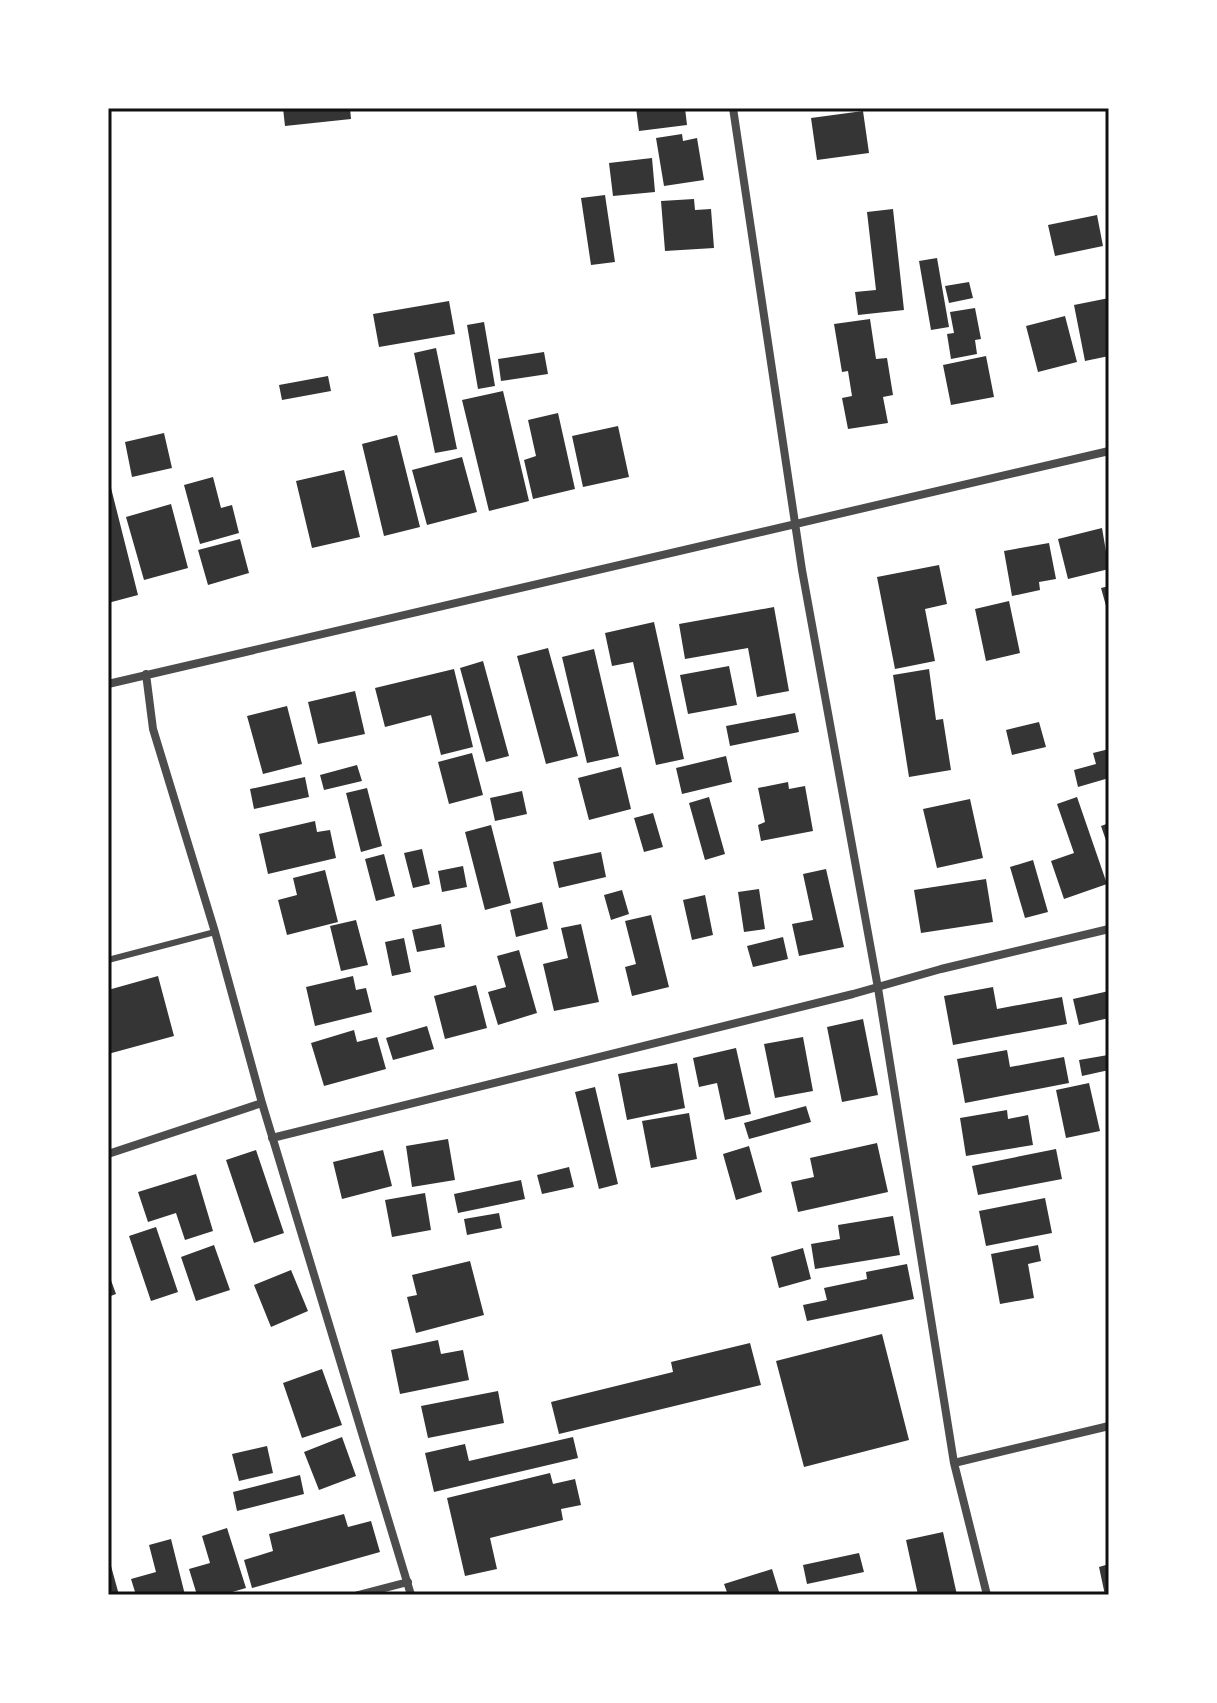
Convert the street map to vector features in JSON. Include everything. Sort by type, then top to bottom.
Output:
[{"type":"street","points":[[733,108],[802,570],[878,988],[954,1463],[987,1595]]},
{"type":"street","points":[[108,684],[1109,451]]},
{"type":"street","points":[[146,674],[153,729],[215,932],[272,1138],[411,1595]]},
{"type":"street","points":[[272,1138],[1109,929]]},
{"type":"street","points":[[108,1154],[262,1103]]},
{"type":"street","points":[[954,1463],[1109,1426]]},
{"type":"street","points":[[358,1595],[408,1582]]},
{"type":"lane","points":[[108,960],[215,932]]},
{"type":"building","points":[[283,108],[350,108],[351,119],[285,126]]},
{"type":"building","points":[[636,108],[685,108],[687,125],[639,131]]},
{"type":"building","points":[[863,111],[869,153],[817,160],[811,118]]},
{"type":"building","points":[[682,134],[683,141],[697,138],[704,180],[664,186],[656,138]]},
{"type":"building","points":[[652,158],[655,192],[613,196],[609,163]]},
{"type":"building","points":[[605,195],[615,262],[591,265],[581,198]]},
{"type":"building","points":[[694,199],[695,210],[711,209],[714,248],[665,251],[661,201]]},
{"type":"building","points":[[893,209],[904,310],[858,315],[855,292],[876,290],[867,212]]},
{"type":"building","points":[[1097,215],[1103,246],[1055,256],[1048,225]]},
{"type":"building","points":[[937,258],[949,327],[931,330],[919,261]]},
{"type":"building","points":[[969,282],[973,298],[949,303],[945,286]]},
{"type":"building","points":[[1109,298],[1109,356],[1085,361],[1074,305]]},
{"type":"building","points":[[449,301],[455,334],[379,347],[373,314]]},
{"type":"building","points":[[975,308],[981,339],[975,340],[977,354],[951,359],[947,334],[954,333],[950,312]]},
{"type":"building","points":[[1065,316],[1077,362],[1038,372],[1026,326]]},
{"type":"building","points":[[870,319],[876,359],[887,358],[893,395],[883,397],[888,423],[848,429],[842,398],[852,396],[848,371],[842,372],[834,324]]},
{"type":"building","points":[[484,322],[495,386],[478,389],[467,325]]},
{"type":"building","points":[[436,348],[457,449],[435,453],[414,353]]},
{"type":"building","points":[[544,352],[548,374],[501,381],[498,359]]},
{"type":"building","points":[[986,356],[994,397],[951,405],[943,365]]},
{"type":"building","points":[[328,376],[331,391],[282,400],[279,385]]},
{"type":"building","points":[[503,391],[529,501],[489,511],[462,400]]},
{"type":"building","points":[[558,413],[575,489],[533,499],[524,460],[536,456],[528,420]]},
{"type":"building","points":[[618,426],[629,477],[583,487],[572,436]]},
{"type":"building","points":[[164,433],[172,468],[132,477],[125,442]]},
{"type":"building","points":[[397,435],[420,527],[384,536],[362,444]]},
{"type":"building","points":[[462,457],[477,512],[427,525],[412,470]]},
{"type":"building","points":[[344,470],[360,537],[312,548],[296,481]]},
{"type":"building","points":[[108,476],[138,595],[108,603]]},
{"type":"building","points":[[213,477],[221,508],[232,505],[239,533],[200,544],[184,485]]},
{"type":"building","points":[[171,504],[188,568],[144,580],[126,517]]},
{"type":"building","points":[[1102,528],[1109,569],[1068,579],[1058,539]]},
{"type":"building","points":[[240,539],[249,573],[208,585],[198,550]]},
{"type":"building","points":[[1049,543],[1056,579],[1039,582],[1040,590],[1012,596],[1004,551]]},
{"type":"building","points":[[939,565],[947,604],[925,609],[935,661],[895,669],[877,577]]},
{"type":"building","points":[[1109,586],[1109,613],[1108,613],[1101,588]]},
{"type":"building","points":[[1009,601],[1020,653],[986,661],[975,609]]},
{"type":"building","points":[[774,607],[789,691],[757,697],[748,648],[685,659],[679,624]]},
{"type":"building","points":[[654,622],[684,759],[656,765],[633,662],[612,666],[605,633]]},
{"type":"building","points":[[548,648],[578,756],[546,764],[517,656]]},
{"type":"building","points":[[594,649],[619,756],[587,763],[562,657]]},
{"type":"building","points":[[483,661],[509,756],[486,762],[460,668]]},
{"type":"building","points":[[729,666],[737,705],[688,714],[680,675]]},
{"type":"building","points":[[454,669],[473,747],[441,755],[431,715],[385,727],[375,688]]},
{"type":"building","points":[[929,669],[936,720],[943,719],[951,770],[909,777],[893,675]]},
{"type":"building","points":[[355,691],[365,734],[318,744],[308,702]]},
{"type":"building","points":[[287,706],[302,764],[263,774],[247,716]]},
{"type":"building","points":[[795,713],[799,732],[730,746],[726,726]]},
{"type":"building","points":[[1039,722],[1046,747],[1012,755],[1006,730]]},
{"type":"building","points":[[1109,749],[1109,778],[1078,787],[1074,770],[1096,764],[1093,753]]},
{"type":"building","points":[[472,753],[483,795],[449,804],[438,762]]},
{"type":"building","points":[[726,756],[732,782],[682,794],[676,768]]},
{"type":"building","points":[[357,765],[362,781],[324,790],[320,775]]},
{"type":"building","points":[[621,767],[631,809],[589,820],[578,778]]},
{"type":"building","points":[[305,777],[309,797],[254,809],[250,789]]},
{"type":"building","points":[[788,782],[789,789],[805,786],[813,831],[761,841],[758,825],[765,822],[758,788]]},
{"type":"building","points":[[367,788],[382,846],[361,852],[346,793]]},
{"type":"building","points":[[522,791],[527,814],[495,821],[490,798]]},
{"type":"building","points":[[709,797],[725,854],[705,860],[689,803]]},
{"type":"building","points":[[1077,797],[1107,884],[1064,899],[1051,861],[1074,853],[1057,804]]},
{"type":"building","points":[[970,799],[983,858],[937,868],[923,809]]},
{"type":"building","points":[[653,813],[663,847],[644,852],[634,818]]},
{"type":"building","points":[[315,821],[317,832],[330,830],[336,858],[268,874],[259,834]]},
{"type":"building","points":[[1109,823],[1109,849],[1101,826]]},
{"type":"building","points":[[491,825],[511,903],[485,910],[465,832]]},
{"type":"building","points":[[422,849],[430,884],[413,888],[404,853]]},
{"type":"building","points":[[601,852],[606,877],[559,888],[553,862]]},
{"type":"building","points":[[384,854],[395,896],[376,901],[365,859]]},
{"type":"building","points":[[1033,860],[1048,912],[1025,918],[1010,867]]},
{"type":"building","points":[[463,866],[467,887],[442,892],[438,871]]},
{"type":"building","points":[[826,869],[844,947],[799,956],[792,924],[813,920],[803,874]]},
{"type":"building","points":[[325,870],[338,922],[287,935],[278,900],[297,895],[293,878]]},
{"type":"building","points":[[986,879],[993,922],[921,933],[914,890]]},
{"type":"building","points":[[759,889],[765,929],[744,932],[738,892]]},
{"type":"building","points":[[622,890],[629,914],[611,920],[604,895]]},
{"type":"building","points":[[705,895],[713,935],[692,940],[683,900]]},
{"type":"building","points":[[542,902],[548,929],[516,937],[510,910]]},
{"type":"building","points":[[651,915],[669,987],[632,996],[625,967],[636,964],[625,921]]},
{"type":"building","points":[[356,920],[368,965],[341,971],[330,926]]},
{"type":"building","points":[[441,924],[445,947],[417,952],[412,930]]},
{"type":"building","points":[[581,924],[599,1002],[554,1011],[543,964],[568,958],[561,928]]},
{"type":"building","points":[[783,937],[788,959],[753,967],[747,946]]},
{"type":"building","points":[[404,938],[411,972],[392,976],[385,942]]},
{"type":"building","points":[[519,950],[537,1013],[498,1025],[488,992],[506,987],[497,956]]},
{"type":"building","points":[[158,976],[174,1036],[108,1054],[108,990]]},
{"type":"building","points":[[353,976],[356,990],[366,988],[372,1012],[315,1026],[306,987]]},
{"type":"building","points":[[476,985],[487,1028],[445,1039],[434,996]]},
{"type":"building","points":[[993,987],[997,1009],[1062,997],[1067,1024],[953,1045],[944,996]]},
{"type":"building","points":[[1109,991],[1109,1018],[1079,1025],[1073,999]]},
{"type":"building","points":[[863,1019],[878,1095],[842,1102],[827,1027]]},
{"type":"building","points":[[427,1026],[434,1049],[393,1060],[386,1038]]},
{"type":"building","points":[[354,1030],[357,1042],[377,1037],[386,1069],[324,1086],[311,1043]]},
{"type":"building","points":[[803,1037],[813,1091],[775,1098],[764,1044]]},
{"type":"building","points":[[736,1048],[751,1114],[725,1120],[717,1083],[699,1087],[693,1058]]},
{"type":"building","points":[[1007,1050],[1010,1067],[1064,1057],[1069,1083],[965,1103],[957,1059]]},
{"type":"building","points":[[1108,1055],[1109,1070],[1082,1076],[1079,1060]]},
{"type":"building","points":[[677,1063],[685,1108],[627,1120],[618,1074]]},
{"type":"building","points":[[1089,1083],[1100,1131],[1066,1138],[1056,1090]]},
{"type":"building","points":[[595,1087],[618,1184],[599,1189],[575,1092]]},
{"type":"building","points":[[806,1106],[811,1122],[749,1139],[744,1123]]},
{"type":"building","points":[[1007,1110],[1008,1119],[1028,1115],[1033,1145],[966,1156],[960,1118]]},
{"type":"building","points":[[689,1113],[697,1159],[651,1168],[642,1121]]},
{"type":"building","points":[[448,1139],[455,1180],[412,1187],[406,1146]]},
{"type":"building","points":[[877,1143],[888,1192],[798,1212],[791,1182],[814,1177],[810,1158]]},
{"type":"building","points":[[749,1146],[762,1192],[736,1200],[723,1154]]},
{"type":"building","points":[[1056,1149],[1062,1179],[978,1195],[972,1166]]},
{"type":"building","points":[[256,1150],[284,1233],[254,1243],[226,1160]]},
{"type":"building","points":[[383,1150],[392,1186],[342,1199],[333,1162]]},
{"type":"building","points":[[569,1167],[574,1187],[542,1194],[537,1175]]},
{"type":"building","points":[[196,1174],[213,1231],[185,1240],[176,1213],[148,1222],[138,1192]]},
{"type":"building","points":[[521,1180],[525,1199],[458,1213],[454,1194]]},
{"type":"building","points":[[425,1193],[431,1230],[392,1237],[385,1200]]},
{"type":"building","points":[[1045,1198],[1052,1233],[986,1246],[979,1211]]},
{"type":"building","points":[[499,1213],[502,1228],[467,1235],[464,1219]]},
{"type":"building","points":[[893,1216],[900,1255],[815,1269],[811,1244],[840,1239],[838,1225]]},
{"type":"building","points":[[156,1227],[178,1292],[151,1301],[129,1236]]},
{"type":"building","points":[[214,1245],[230,1290],[196,1301],[181,1257]]},
{"type":"building","points":[[1038,1245],[1041,1261],[1028,1264],[1034,1298],[1000,1304],[991,1254]]},
{"type":"building","points":[[803,1248],[811,1279],[779,1288],[771,1257]]},
{"type":"building","points":[[470,1261],[484,1315],[416,1333],[407,1297],[417,1295],[412,1275]]},
{"type":"building","points":[[907,1264],[914,1299],[807,1321],[803,1305],[827,1300],[824,1288],[867,1279],[866,1272]]},
{"type":"building","points":[[291,1270],[308,1311],[271,1327],[254,1285]]},
{"type":"building","points":[[108,1272],[116,1294],[108,1297]]},
{"type":"building","points":[[882,1334],[909,1440],[804,1467],[776,1361]]},
{"type":"building","points":[[438,1340],[441,1354],[463,1350],[469,1380],[400,1394],[391,1350]]},
{"type":"building","points":[[750,1343],[761,1385],[559,1434],[551,1402],[673,1372],[671,1362]]},
{"type":"building","points":[[322,1369],[342,1425],[302,1438],[283,1383]]},
{"type":"building","points":[[498,1391],[504,1423],[428,1438],[421,1406]]},
{"type":"building","points":[[342,1437],[356,1476],[319,1490],[304,1452]]},
{"type":"building","points":[[573,1437],[578,1458],[434,1492],[425,1453],[465,1444],[469,1461]]},
{"type":"building","points":[[267,1446],[273,1473],[239,1481],[232,1454]]},
{"type":"building","points":[[550,1473],[553,1484],[575,1479],[581,1505],[561,1509],[563,1520],[490,1538],[497,1569],[465,1576],[447,1498]]},
{"type":"building","points":[[300,1475],[304,1494],[237,1511],[233,1492]]},
{"type":"building","points":[[344,1514],[348,1527],[371,1521],[380,1552],[252,1588],[244,1560],[273,1551],[269,1534]]},
{"type":"building","points":[[227,1528],[246,1588],[222,1595],[197,1595],[189,1569],[210,1563],[202,1536]]},
{"type":"building","points":[[943,1532],[957,1595],[918,1595],[906,1540]]},
{"type":"building","points":[[171,1539],[185,1595],[136,1595],[131,1579],[156,1572],[149,1545]]},
{"type":"building","points":[[859,1553],[864,1572],[807,1584],[803,1565]]},
{"type":"building","points":[[1109,1564],[1109,1595],[1105,1595],[1099,1567]]},
{"type":"building","points":[[111,1566],[119,1595],[108,1595],[108,1567]]},
{"type":"building","points":[[772,1569],[780,1595],[728,1595],[724,1584]]}]
